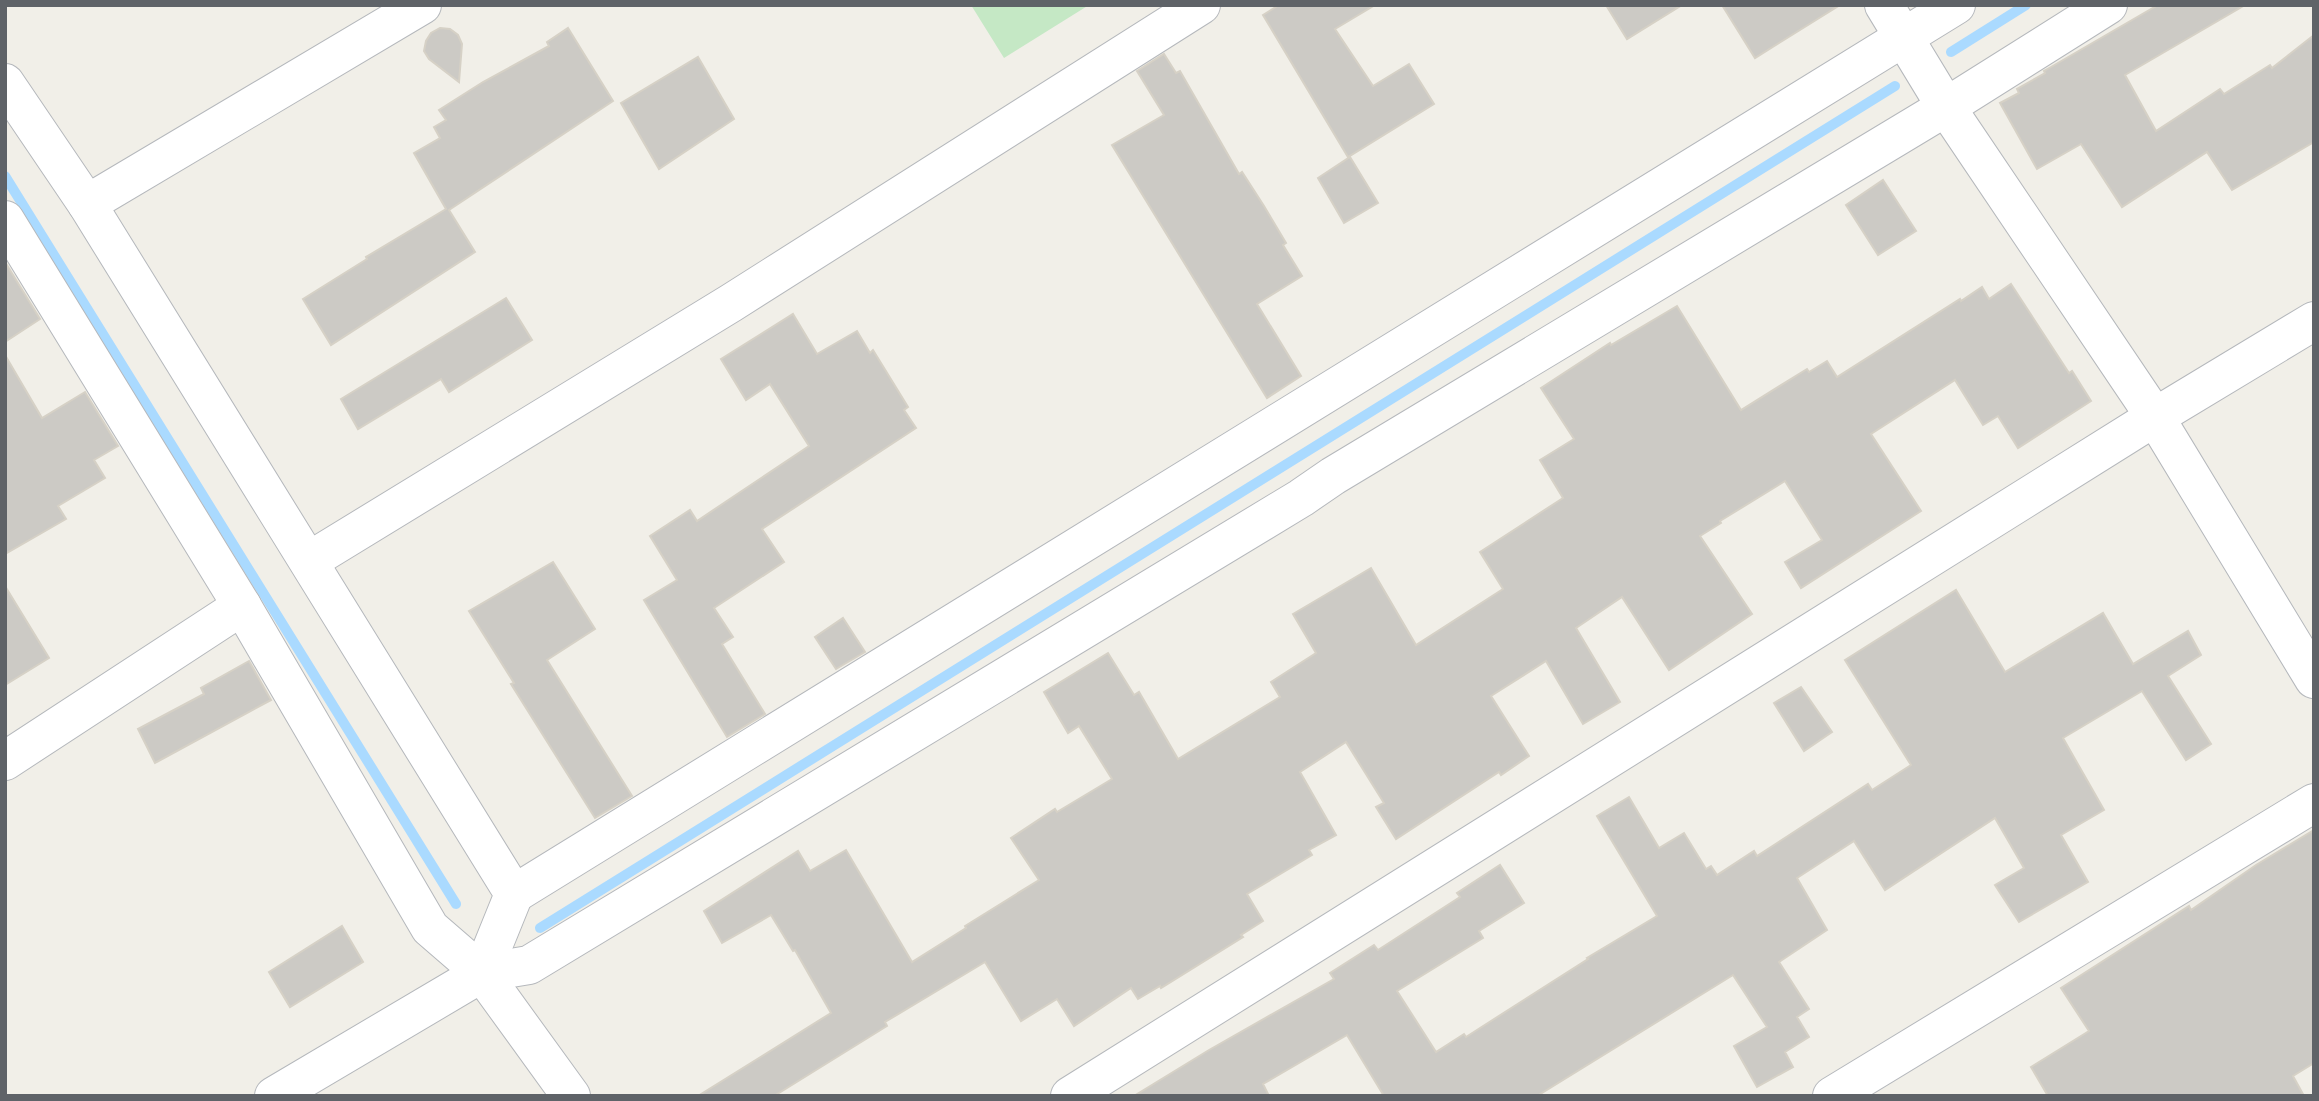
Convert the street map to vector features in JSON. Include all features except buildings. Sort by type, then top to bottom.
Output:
[{"type":"street","points":[[87,204],[422,5]]},
{"type":"street","points":[[309,561],[732,303],[1201,5]]},
{"type":"street","points":[[1884,5],[1940,97],[2155,417],[2314,678]]},
{"type":"street","points":[[482,973],[514,894],[1909,46],[1955,5]]},
{"type":"street","points":[[274,1096],[482,973],[529,965],[1940,97],[2108,5]]},
{"type":"street","points":[[5,83],[87,204],[514,894]]},
{"type":"street","points":[[5,220],[16,264],[242,606],[430,928],[482,973],[571,1096]]},
{"type":"street","points":[[1070,1096],[2155,417],[2314,321]]},
{"type":"street","points":[[5,761],[242,606]]},
{"type":"street","points":[[1832,1096],[2314,803]]},
{"type":"green space","points":[[971,5],[1089,5],[1004,58]]},
{"type":"waterway","points":[[1951,52],[2026,5]]},
{"type":"waterway","points":[[540,928],[1895,86]]},
{"type":"waterway","points":[[5,176],[456,904]]}]
